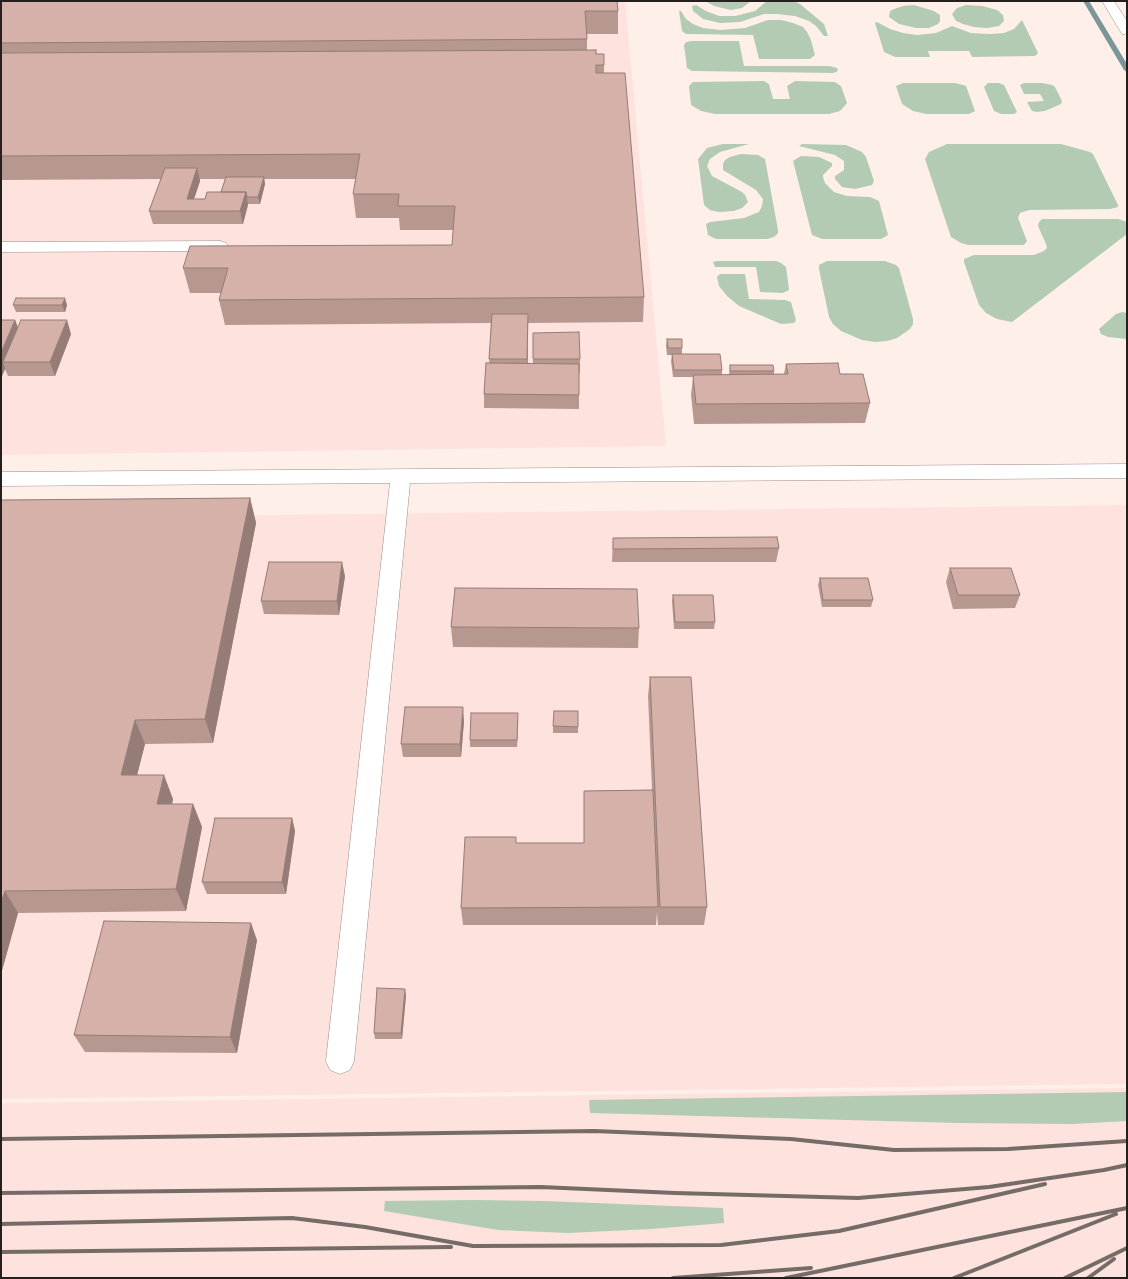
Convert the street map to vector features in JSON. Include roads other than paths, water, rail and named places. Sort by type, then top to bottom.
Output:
[{"type":"street","points":[[1108,1],[1123,20],[1127,31]]},
{"type":"street","points":[[1,247],[239,246]]},
{"type":"street","points":[[1,479],[1127,471]]},
{"type":"street","points":[[340,1061],[401,475]]},
{"type":"waterway","points":[[1086,1],[1127,70]]},
{"type":"railway","points":[[1,1139],[594,1131],[791,1139],[894,1150],[1008,1149],[1127,1141]]},
{"type":"railway","points":[[1,1193],[541,1187],[675,1193],[858,1198],[989,1187],[1104,1170],[1127,1165]]},
{"type":"railway","points":[[1,1224],[292,1218],[365,1227],[473,1246],[721,1245],[839,1231],[1045,1184]]},
{"type":"railway","points":[[786,1278],[1127,1208]]},
{"type":"railway","points":[[954,1278],[1116,1214]]},
{"type":"railway","points":[[1,1252],[451,1247]]},
{"type":"railway","points":[[1065,1278],[1127,1248]]},
{"type":"railway","points":[[1088,1278],[1114,1259]]},
{"type":"railway","points":[[673,1278],[811,1268]]}]
